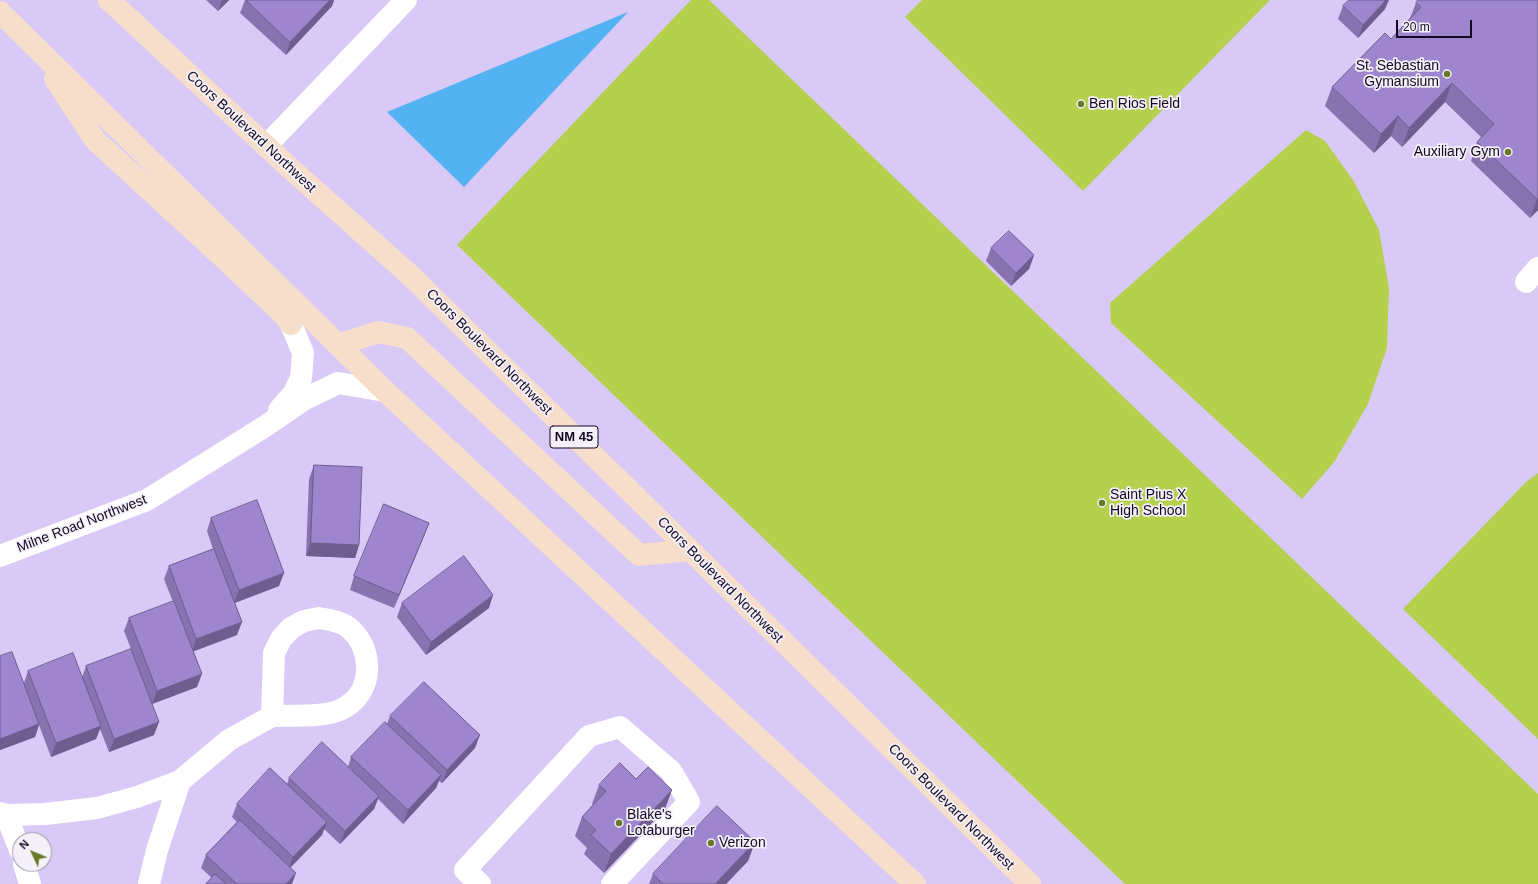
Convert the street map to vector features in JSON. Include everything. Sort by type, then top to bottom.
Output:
[{"type":"main road","name":"Coors Boulevard Northwest","points":[[109,0],[266,146],[411,276],[1030,884]]},
{"type":"main road","points":[[0,12],[385,391],[914,884]]},
{"type":"main road","points":[[32,43],[95,140],[228,262],[284,315],[291,324]]},
{"type":"main road","points":[[338,345],[378,332],[406,338],[639,555],[690,550]]},
{"type":"street","points":[[266,146],[406,0]]},
{"type":"street","name":"Milne Road Northwest","points":[[264,427],[294,393],[301,378],[303,353],[291,324]]},
{"type":"street","name":"Milne Road Northwest","points":[[0,556],[147,500],[264,427],[305,399],[338,383],[385,391]]},
{"type":"street","points":[[12,833],[3,814],[45,814],[97,808],[137,797],[180,781],[229,740],[272,716],[326,714],[342,709],[355,699],[364,685],[368,669],[366,653],[359,638],[347,626],[334,620],[319,618],[304,621],[291,628],[281,639],[274,653],[272,716]]},
{"type":"street","points":[[466,879],[588,736],[620,727],[671,771],[689,802],[612,884]]},
{"type":"street","points":[[149,884],[157,850],[180,781]]},
{"type":"street","points":[[26,872],[30,884]]},
{"type":"green space","points":[[691,0],[709,0],[1538,794],[1538,884],[1125,884],[457,245]]},
{"type":"green space","name":"Ben Rios Field","points":[[922,0],[1270,0],[1083,191],[905,17]]},
{"type":"green space","points":[[1306,130],[1325,141],[1353,180],[1379,230],[1389,288],[1387,348],[1368,404],[1335,461],[1302,499],[1111,323],[1110,303]]},
{"type":"green space","points":[[1538,473],[1538,739],[1403,609],[1526,482]]},
{"type":"water","points":[[628,12],[464,187],[387,112]]},
{"type":"building","points":[[246,0],[330,0],[290,42]]},
{"type":"building","points":[[1349,0],[1386,0],[1363,25],[1343,6]]},
{"type":"building","name":"St. Sebastian Gymansium","points":[[1418,0],[1538,0],[1537,199],[1477,142],[1494,124],[1452,83],[1409,128],[1398,116],[1381,134],[1332,87],[1385,33],[1391,39],[1421,7],[1416,3]]},
{"type":"building","points":[[1009,231],[1034,255],[1016,273],[991,248]]},
{"type":"building","points":[[314,465],[362,467],[359,545],[311,543]]},
{"type":"building","points":[[257,500],[284,573],[239,590],[211,518]]},
{"type":"building","points":[[384,504],[429,523],[399,595],[354,576]]},
{"type":"building","points":[[214,549],[242,622],[196,639],[169,566]]},
{"type":"building","points":[[464,556],[493,595],[431,642],[402,603]]},
{"type":"building","points":[[174,601],[202,674],[157,691],[129,618]]},
{"type":"building","points":[[131,649],[159,722],[114,739],[86,666]]},
{"type":"building","points":[[12,652],[39,724],[0,739],[0,656]]},
{"type":"building","points":[[73,653],[101,726],[56,743],[28,671]]},
{"type":"building","points":[[424,682],[480,735],[447,770],[390,716]]},
{"type":"building","points":[[385,722],[441,775],[408,810],[351,757]]},
{"type":"building","points":[[322,742],[379,796],[345,831],[289,778]]},
{"type":"building","name":"Blake's Lotaburger","points":[[620,763],[636,779],[648,767],[672,790],[611,854],[591,835],[596,830],[582,817],[606,791],[599,785]]},
{"type":"building","points":[[270,768],[327,822],[293,857],[237,804]]},
{"type":"building","name":"Verizon","points":[[717,806],[755,842],[715,884],[663,884],[653,874]]},
{"type":"building","points":[[240,820],[296,873],[286,884],[237,884],[206,855]]},
{"type":"building","points":[[215,874],[226,884],[206,884]]},
{"type":"place","name":"St. Sebastian Gymansium","points":[[1447,74]]},
{"type":"place","name":"Ben Rios Field","points":[[1081,104]]},
{"type":"place","name":"Auxiliary Gym","points":[[1508,152]]},
{"type":"place","name":"Saint Pius X High School","points":[[1102,503]]},
{"type":"place","name":"Blake's Lotaburger","points":[[619,823]]},
{"type":"place","name":"Verizon","points":[[711,843]]}]
